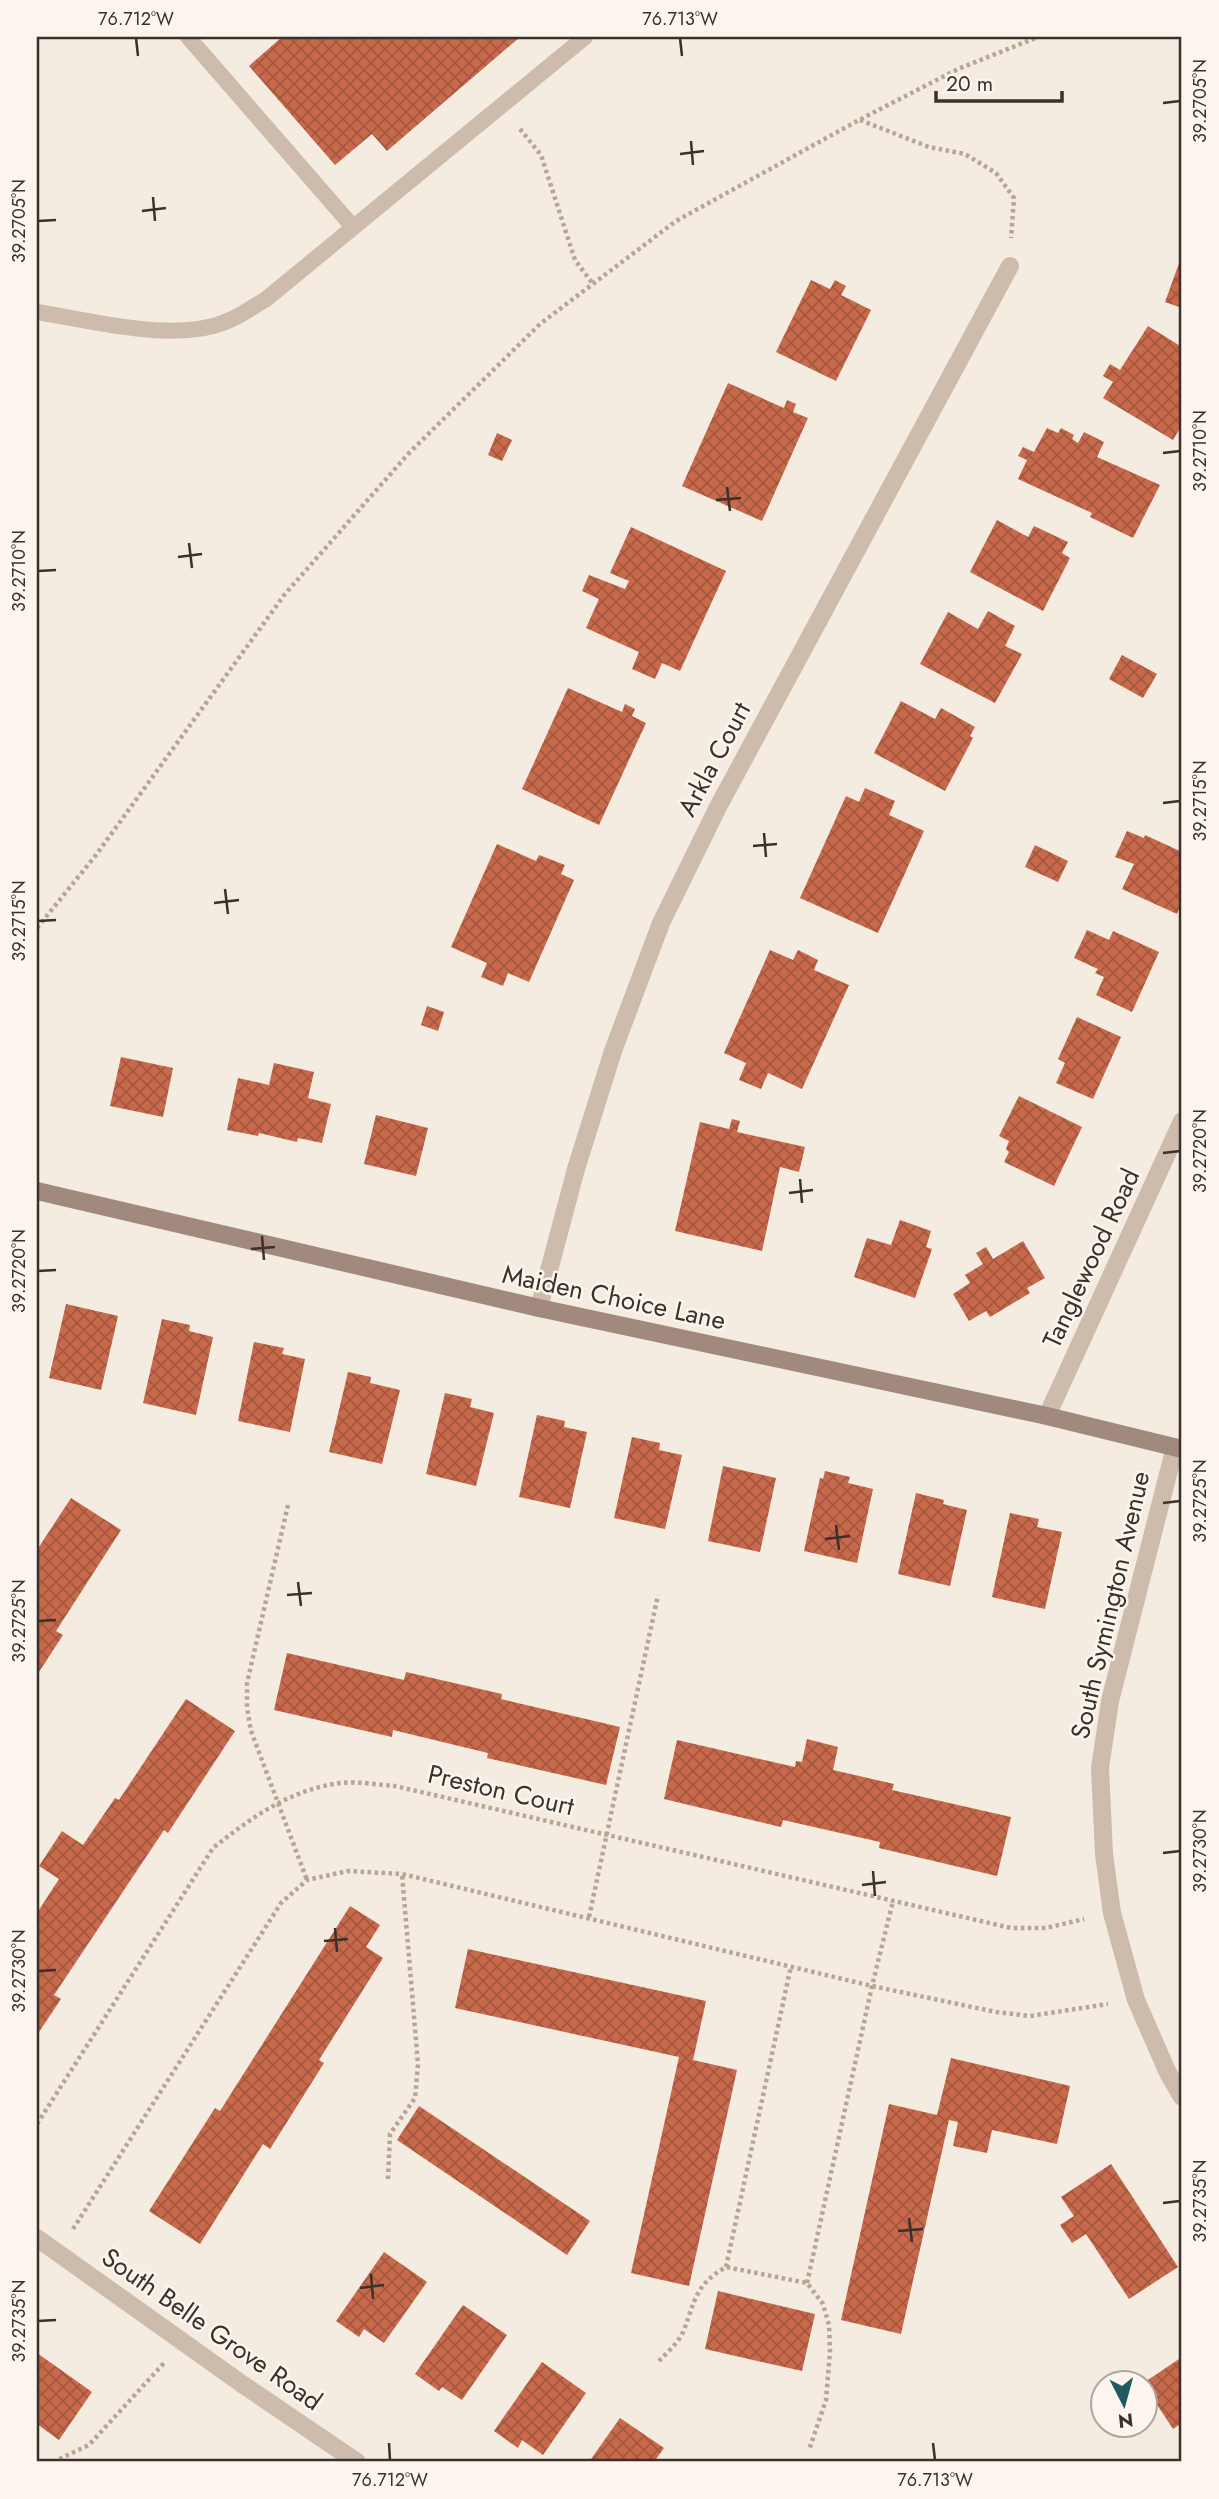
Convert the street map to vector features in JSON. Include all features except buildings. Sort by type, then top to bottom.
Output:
[{"type":"main road","name":"Maiden Choice Lane","points":[[37,1191],[539,1308],[1047,1416],[1179,1448]]},
{"type":"street","name":"Arkla Court","points":[[539,1308],[576,1170],[613,1051],[661,923],[724,794],[1010,266]]},
{"type":"street","name":"Tanglewood Road","points":[[1047,1416],[1182,1121]]},
{"type":"street","name":"South Symington Avenue","points":[[1179,1448],[1110,1701],[1100,1768],[1104,1854],[1112,1913],[1136,2000],[1168,2073],[1182,2097]]},
{"type":"street","name":"South Belle Grove Road","points":[[37,2238],[357,2462]]},
{"type":"lane","points":[[188,37],[353,227]]},
{"type":"lane","points":[[37,312],[155,331],[194,330],[231,320],[265,300],[585,37]]},
{"type":"path","points":[[37,928],[96,855],[294,584],[409,453],[540,324],[676,221],[958,69],[1038,37]]},
{"type":"path","points":[[501,106],[541,155],[575,260],[593,284]]},
{"type":"path","points":[[859,120],[929,147],[965,154],[996,173],[1014,198],[1010,266]]},
{"type":"path","points":[[288,1505],[247,1683],[247,1707],[251,1731],[307,1880]]},
{"type":"path","points":[[589,1917],[658,1595]]},
{"type":"path","name":"Preston Court","points":[[37,2124],[214,1848],[247,1820],[278,1802],[309,1790],[343,1783],[395,1786],[1011,1928],[1046,1928],[1112,1913]]},
{"type":"path","points":[[58,2253],[281,1903],[307,1880],[348,1871],[402,1874],[872,1986],[996,2012],[1030,2016],[1136,2000]]},
{"type":"path","points":[[388,2179],[390,2134],[415,2098],[418,2064],[402,1874]]},
{"type":"path","points":[[807,2283],[893,1900]]},
{"type":"path","points":[[726,2267],[791,1966]]},
{"type":"path","points":[[659,2361],[683,2332],[697,2292],[711,2276],[726,2267],[807,2283],[824,2304],[829,2325],[830,2351],[826,2400],[810,2450]]},
{"type":"path","points":[[54,2462],[89,2445],[184,2342]]}]
